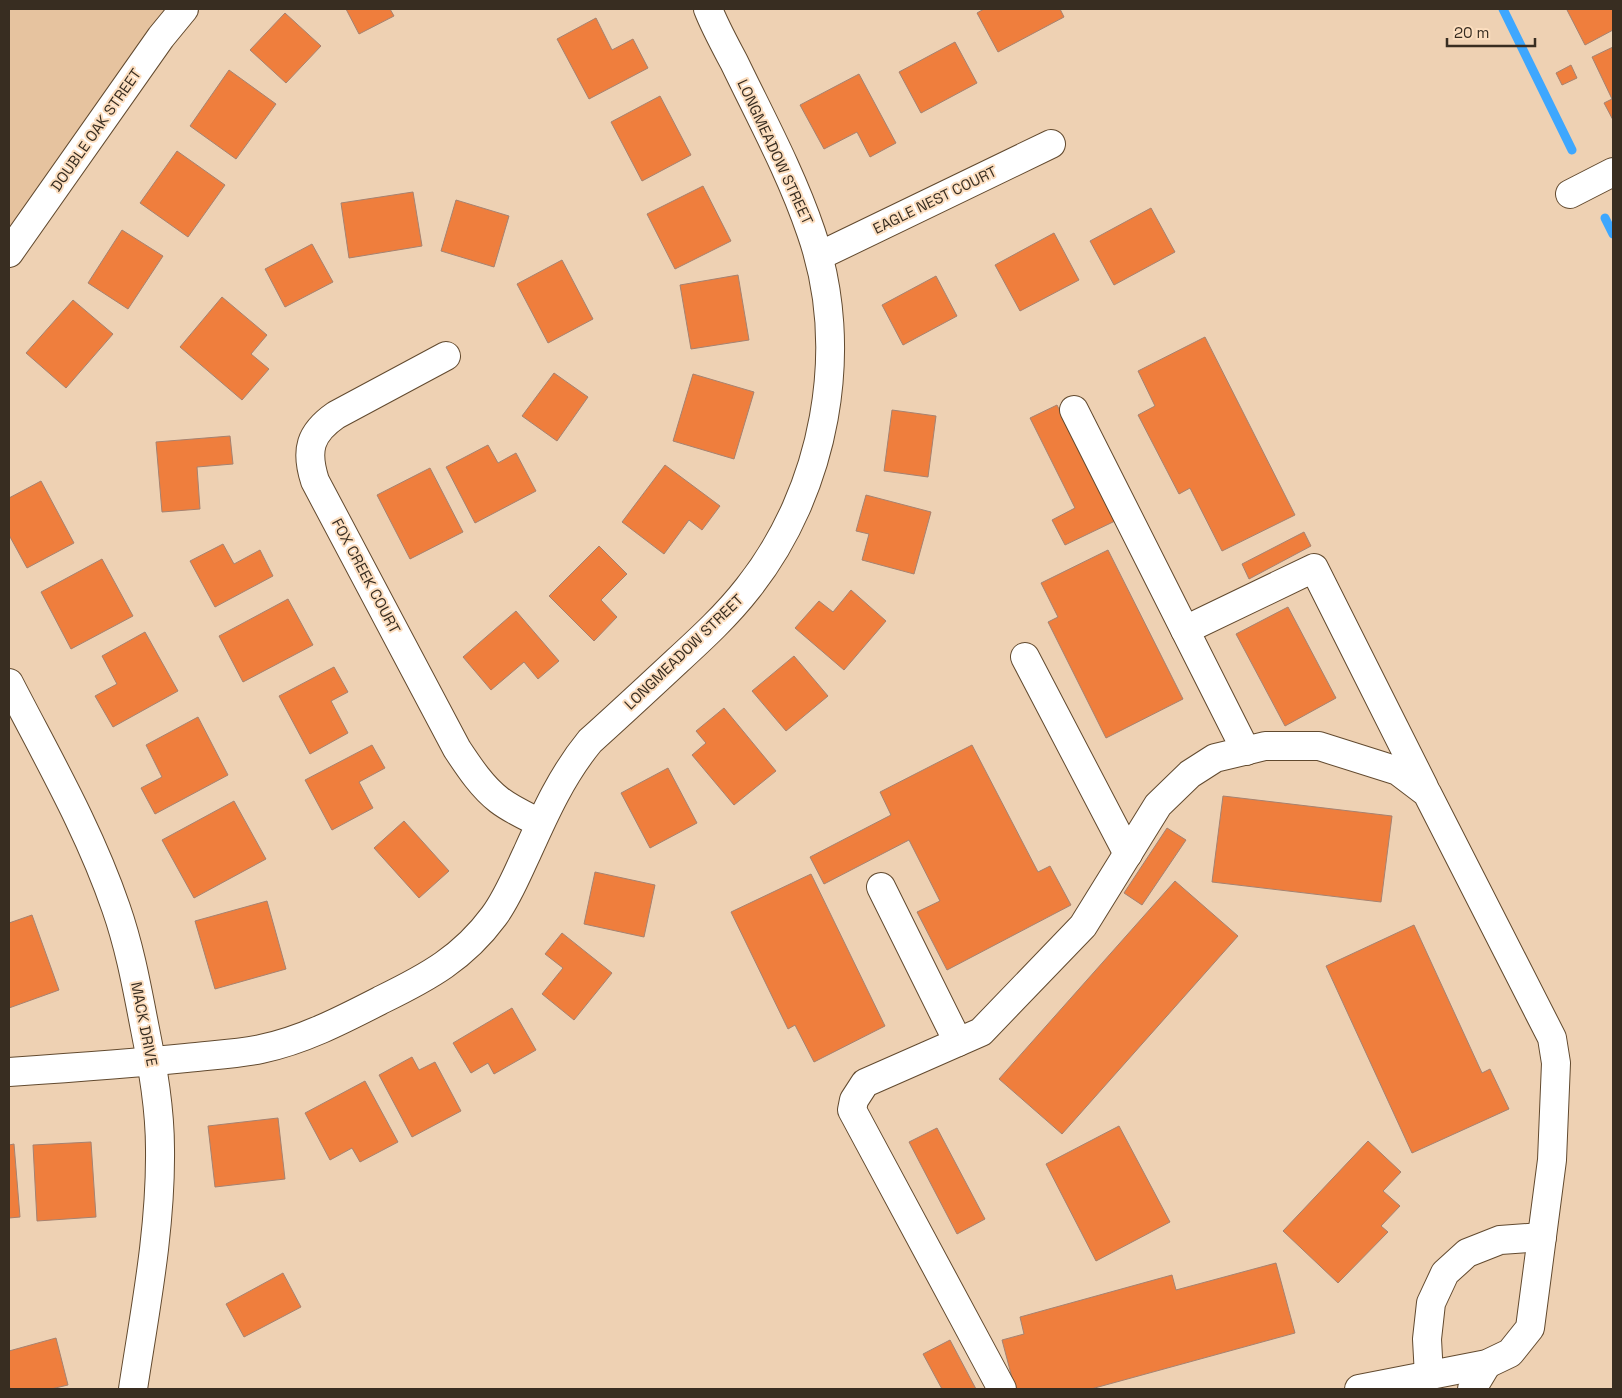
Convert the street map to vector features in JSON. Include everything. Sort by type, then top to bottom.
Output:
[{"type":"street","name":"DOUBLE OAK STREET","points":[[9,253],[161,37],[184,9]]},
{"type":"street","name":"LONGMEADOW STREET","points":[[9,1072],[152,1061],[261,1049],[287,1042],[340,1021],[427,977],[454,959],[468,947],[494,916],[509,892],[540,824],[567,771],[578,756],[590,742],[706,635],[747,590],[765,566],[795,512],[808,480],[817,448],[828,380],[830,358],[829,322],[819,256],[802,206],[708,9]]},
{"type":"street","name":"EAGLE NEST COURT","points":[[819,256],[1051,144]]},
{"type":"street","points":[[1570,194],[1613,172]]},
{"type":"street","name":"FOX CREEK COURT","points":[[446,356],[336,415],[325,423],[317,432],[312,443],[309,456],[311,469],[315,480],[457,749],[477,777],[498,799],[540,824]]},
{"type":"street","points":[[1074,410],[1246,751]]},
{"type":"street","points":[[1185,630],[1314,568],[1552,1038],[1556,1063],[1552,1160],[1530,1328],[1510,1353],[1487,1364],[1388,1387],[1359,1389]]},
{"type":"street","points":[[1025,657],[1128,854]]},
{"type":"street","name":"MACK DRIVE","points":[[9,683],[71,804],[102,871],[128,946],[152,1061],[159,1116],[160,1180],[154,1246],[133,1389]]},
{"type":"street","points":[[1002,1389],[852,1110],[854,1100],[865,1083],[981,1032],[1083,926],[1158,805],[1190,774],[1215,758],[1265,746],[1318,746],[1398,771],[1427,793]]},
{"type":"street","points":[[881,887],[958,1042]]},
{"type":"street","points":[[1429,1376],[1427,1338],[1431,1303],[1445,1273],[1467,1253],[1500,1240],[1542,1237]]},
{"type":"street","points":[[1472,1389],[1487,1364]]},
{"type":"shaded area","points":[[9,9],[184,9],[9,253]]},
{"type":"building","points":[[346,9],[390,9],[394,16],[359,34]]},
{"type":"building","points":[[984,9],[1060,9],[1064,17],[998,52],[977,13]]},
{"type":"building","points":[[1613,9],[1613,30],[1585,45],[1567,10]]},
{"type":"building","points":[[285,13],[321,46],[286,83],[250,50]]},
{"type":"building","points":[[596,18],[612,50],[633,39],[648,68],[589,99],[557,39]]},
{"type":"building","points":[[955,42],[977,83],[921,113],[899,72]]},
{"type":"building","points":[[1613,47],[1613,120],[1604,103],[1612,99],[1592,57]]},
{"type":"building","points":[[1571,65],[1577,78],[1562,85],[1556,73]]},
{"type":"building","points":[[229,70],[276,104],[236,159],[190,126]]},
{"type":"building","points":[[859,74],[896,143],[870,157],[857,132],[824,149],[800,105]]},
{"type":"building","points":[[660,96],[691,155],[642,181],[611,122]]},
{"type":"building","points":[[177,151],[225,185],[188,237],[140,203]]},
{"type":"building","points":[[703,186],[731,241],[675,269],[647,214]]},
{"type":"building","points":[[413,192],[422,246],[349,258],[341,203]]},
{"type":"building","points":[[456,200],[509,216],[494,267],[441,251]]},
{"type":"building","points":[[1151,208],[1175,252],[1114,285],[1090,241]]},
{"type":"building","points":[[122,230],[163,256],[128,309],[88,283]]},
{"type":"building","points":[[1054,233],[1079,280],[1020,311],[995,265]]},
{"type":"building","points":[[312,244],[333,282],[285,307],[265,269]]},
{"type":"building","points":[[562,260],[593,319],[548,343],[517,284]]},
{"type":"building","points":[[738,275],[749,340],[691,349],[680,285]]},
{"type":"building","points":[[936,276],[957,316],[903,345],[882,305]]},
{"type":"building","points":[[222,297],[267,335],[251,354],[269,369],[242,400],[180,347]]},
{"type":"building","points":[[73,300],[113,334],[66,388],[26,353]]},
{"type":"building","points":[[1205,337],[1295,515],[1222,551],[1190,488],[1179,494],[1138,415],[1155,406],[1138,371]]},
{"type":"building","points":[[554,373],[588,397],[557,441],[522,416]]},
{"type":"building","points":[[693,374],[754,392],[734,459],[673,441]]},
{"type":"building","points":[[1057,405],[1115,521],[1065,545],[1052,520],[1075,508],[1030,418]]},
{"type":"building","points":[[892,410],[936,416],[928,477],[884,471]]},
{"type":"building","points":[[230,436],[233,464],[197,467],[200,509],[162,512],[156,442]]},
{"type":"building","points":[[488,445],[498,463],[516,453],[536,491],[475,523],[446,467]]},
{"type":"building","points":[[665,465],[720,506],[702,530],[689,520],[664,554],[622,522]]},
{"type":"building","points":[[430,468],[463,532],[410,559],[377,495]]},
{"type":"building","points":[[41,481],[74,543],[27,568],[9,535],[9,498]]},
{"type":"building","points":[[866,495],[931,512],[914,574],[862,560],[869,534],[856,531]]},
{"type":"building","points":[[1304,532],[1311,546],[1249,579],[1242,564]]},
{"type":"building","points":[[223,544],[234,564],[260,550],[273,576],[215,607],[190,561]]},
{"type":"building","points":[[599,546],[627,574],[601,600],[617,617],[594,641],[549,596]]},
{"type":"building","points":[[1108,550],[1183,699],[1106,738],[1048,622],[1058,617],[1041,583]]},
{"type":"building","points":[[102,559],[133,616],[71,649],[41,592]]},
{"type":"building","points":[[851,590],[886,621],[844,670],[795,628],[819,601],[833,612]]},
{"type":"building","points":[[288,599],[313,645],[243,682],[219,636]]},
{"type":"building","points":[[1288,607],[1336,698],[1285,726],[1236,634]]},
{"type":"building","points":[[516,611],[559,661],[538,679],[524,662],[491,690],[463,657]]},
{"type":"building","points":[[145,632],[178,691],[113,727],[95,696],[117,684],[102,656]]},
{"type":"building","points":[[794,656],[828,696],[786,731],[752,691]]},
{"type":"building","points":[[334,667],[348,692],[331,701],[348,733],[310,754],[279,696]]},
{"type":"building","points":[[724,708],[776,771],[734,805],[692,755],[706,743],[696,731]]},
{"type":"building","points":[[198,717],[228,775],[155,814],[141,788],[162,777],[146,745]]},
{"type":"building","points":[[372,745],[385,768],[359,782],[373,808],[332,830],[305,780]]},
{"type":"building","points":[[972,745],[1038,872],[1050,866],[1071,905],[947,970],[917,912],[940,901],[909,840],[824,884],[810,857],[891,815],[880,792]]},
{"type":"building","points":[[668,768],[697,823],[650,848],[621,793]]},
{"type":"building","points":[[1223,796],[1392,816],[1381,902],[1212,882]]},
{"type":"building","points":[[234,801],[266,859],[194,898],[162,840]]},
{"type":"building","points":[[404,821],[449,871],[419,898],[374,848]]},
{"type":"building","points":[[1167,828],[1186,840],[1142,905],[1124,893]]},
{"type":"building","points":[[595,872],[655,885],[644,937],[584,924]]},
{"type":"building","points":[[811,874],[885,1026],[814,1062],[795,1025],[788,1029],[731,912]]},
{"type":"building","points":[[1175,881],[1238,936],[1062,1134],[999,1079]]},
{"type":"building","points":[[267,901],[286,969],[215,989],[195,921]]},
{"type":"building","points":[[32,915],[59,990],[9,1008],[9,923]]},
{"type":"building","points":[[1414,925],[1482,1073],[1490,1069],[1509,1109],[1412,1153],[1326,966]]},
{"type":"building","points":[[562,933],[612,973],[574,1020],[542,994],[563,968],[545,954]]},
{"type":"building","points":[[512,1008],[536,1050],[494,1074],[488,1063],[471,1073],[453,1043]]},
{"type":"building","points":[[412,1057],[419,1070],[435,1062],[461,1111],[412,1137],[379,1075]]},
{"type":"building","points":[[365,1081],[398,1142],[360,1162],[352,1148],[330,1160],[305,1113]]},
{"type":"building","points":[[278,1118],[285,1179],[215,1187],[208,1126]]},
{"type":"building","points":[[1119,1126],[1170,1222],[1096,1261],[1046,1164]]},
{"type":"building","points":[[937,1128],[985,1219],[957,1234],[909,1142]]},
{"type":"building","points":[[1368,1141],[1401,1172],[1383,1191],[1400,1206],[1381,1226],[1388,1232],[1338,1283],[1283,1231]]},
{"type":"building","points":[[91,1142],[96,1217],[37,1221],[33,1145]]},
{"type":"building","points":[[14,1144],[20,1217],[9,1218],[9,1145]]},
{"type":"building","points":[[1276,1263],[1295,1333],[1091,1389],[1015,1389],[1002,1340],[1024,1334],[1020,1317],[1172,1275],[1176,1290]]},
{"type":"building","points":[[283,1273],[301,1307],[244,1337],[226,1304]]},
{"type":"building","points":[[56,1338],[68,1385],[51,1389],[10,1389],[9,1351]]},
{"type":"building","points":[[950,1340],[976,1389],[942,1389],[923,1354]]},
{"type":"waterway","points":[[1503,9],[1572,150]]},
{"type":"waterway","points":[[1605,218],[1613,234]]}]
